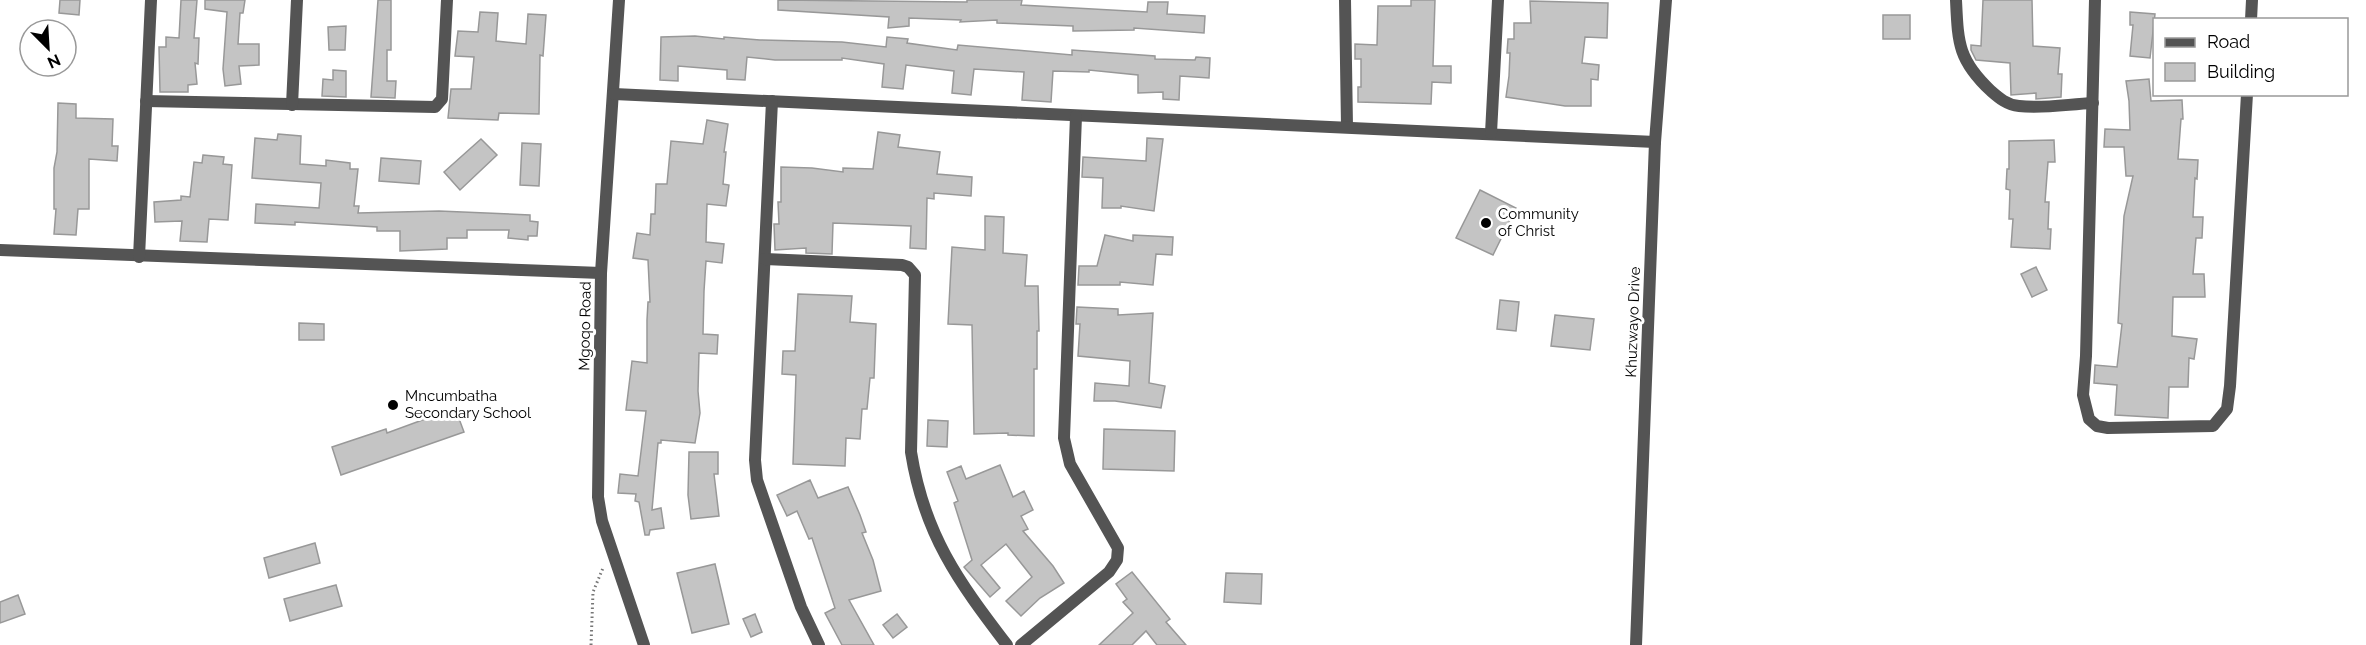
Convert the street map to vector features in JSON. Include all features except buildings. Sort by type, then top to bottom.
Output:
[{"type":"street","points":[[139,257],[151,0]]},
{"type":"street","points":[[292,105],[297,0]]},
{"type":"street","points":[[146,101],[435,107],[442,99],[447,0]]},
{"type":"street","name":"Mgoqo Road","points":[[619,0],[601,273],[598,497],[602,521],[644,645]]},
{"type":"street","points":[[1345,0],[1347,126]]},
{"type":"street","points":[[1491,133],[1498,0]]},
{"type":"street","name":"Khuzwayo Drive","points":[[1636,645],[1655,142],[1666,0]]},
{"type":"street","points":[[1956,0],[1958,33],[1967,66],[1978,80],[2002,101],[2018,106],[2093,103]]},
{"type":"street","points":[[2095,0],[2086,356],[2083,395],[2089,419],[2097,426],[2108,428],[2213,426],[2227,409],[2247,96]]},
{"type":"street","points":[[2251,18],[2252,0]]},
{"type":"street","points":[[614,94],[1655,142]]},
{"type":"street","points":[[772,101],[755,460],[757,480],[801,608],[819,645]]},
{"type":"street","points":[[1021,645],[1109,572],[1117,560],[1118,548],[1070,464],[1064,438],[1077,116]]},
{"type":"street","points":[[0,250],[601,273]]},
{"type":"street","points":[[765,259],[903,265],[915,275],[911,452],[914,474],[937,540],[955,574],[1007,645]]},
{"type":"path","points":[[591,645],[593,592],[612,547]]},
{"type":"place","name":"Community of Christ","points":[[1486,223]]},
{"type":"place","name":"Mncumbatha Secondary School","points":[[393,405]]}]
